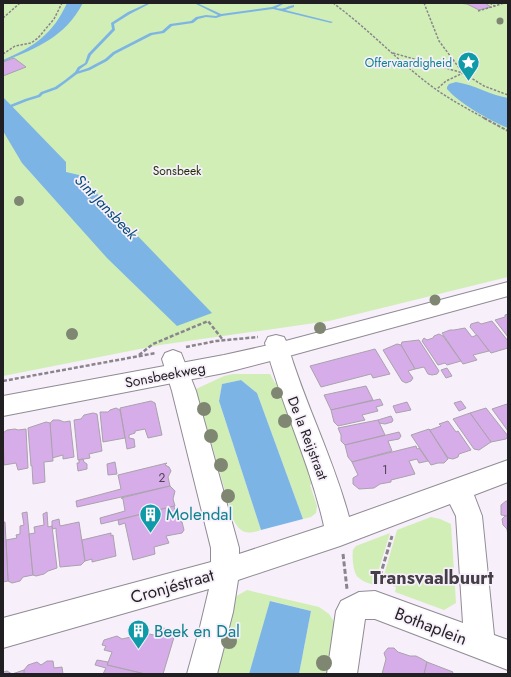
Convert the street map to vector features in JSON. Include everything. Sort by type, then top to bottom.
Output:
[{"type":"street","name":"Sonsbeekweg","points":[[3,392],[176,366],[224,364],[277,347],[326,338],[508,290]]},
{"type":"street","name":"De la Reijstraat","points":[[277,347],[282,371],[334,507],[340,534]]},
{"type":"street","name":"Sonsbeekweg","points":[[3,406],[176,366]]},
{"type":"street","points":[[176,366],[184,391],[225,548],[226,571],[219,609],[202,674]]},
{"type":"street","points":[[340,534],[508,471]]},
{"type":"street","name":"Bothaplein","points":[[361,608],[480,645],[470,516],[464,502],[455,491]]},
{"type":"street","name":"Cronjéstraat","points":[[3,632],[226,571],[340,534]]},
{"type":"street","points":[[342,674],[361,608]]},
{"type":"street","points":[[480,645],[508,655]]},
{"type":"path","points":[[3,18],[20,3]]},
{"type":"path","points":[[3,54],[15,46],[31,42],[38,38],[54,19],[62,3]]},
{"type":"path","points":[[333,3],[437,89],[508,131]]},
{"type":"path","points":[[424,3],[439,41],[463,73]]},
{"type":"path","points":[[490,3],[495,6]]},
{"type":"path","points":[[478,11],[504,3]]},
{"type":"path","points":[[393,53],[425,60],[463,73],[484,86],[508,95]]},
{"type":"path","points":[[437,89],[446,80],[463,73]]},
{"type":"path","points":[[138,356],[153,344],[208,322],[223,340]]},
{"type":"path","points":[[361,608],[399,512]]},
{"type":"path","points":[[340,534],[361,608]]},
{"type":"green space","name":"Sonsbeek","points":[[3,3],[508,3],[508,277],[329,321],[160,345],[3,376]]},
{"type":"green space","points":[[233,374],[270,374],[275,383],[277,383],[313,483],[310,485],[317,506],[316,513],[311,517],[303,519],[257,393],[241,380],[222,384],[219,401],[261,530],[244,532],[238,527],[233,519],[196,389],[224,376]]},
{"type":"green space","points":[[431,517],[451,524],[456,603],[444,610],[395,592],[396,587],[382,582],[397,530]]},
{"type":"green space","points":[[390,533],[374,585],[362,580],[355,573],[353,550],[356,546]]},
{"type":"green space","points":[[247,590],[319,607],[329,614],[335,623],[335,674],[299,674],[311,611],[271,601],[249,674],[210,674],[233,598]]},
{"type":"water","points":[[67,3],[83,3],[76,15],[59,33],[39,46],[3,62],[3,60],[33,44],[49,31],[62,14]]},
{"type":"water","points":[[456,82],[470,85],[495,95],[508,98],[508,128],[475,111],[453,95],[447,87],[449,84]]},
{"type":"water","name":"Sint Jansbeek","points":[[3,97],[66,162],[66,172],[79,175],[212,313],[177,326],[107,258],[22,163],[3,131]]},
{"type":"water","points":[[241,380],[257,393],[303,519],[261,530],[219,401],[222,384]]},
{"type":"water","points":[[270,601],[311,611],[299,674],[249,674]]},
{"type":"building","points":[[457,3],[485,3],[491,7],[479,10],[467,4]]},
{"type":"building","points":[[14,58],[26,67],[3,76],[3,62]]},
{"type":"building","points":[[508,314],[508,337],[495,320],[505,317],[505,315]]},
{"type":"building","points":[[492,321],[508,341],[508,348],[491,353],[470,327],[471,324],[478,322],[481,324]]},
{"type":"building","points":[[465,328],[472,337],[477,335],[489,351],[473,355],[477,360],[463,364],[442,333],[450,330]]},
{"type":"building","points":[[439,334],[443,336],[461,361],[447,365],[445,363],[438,365],[422,341],[424,338],[427,340]]},
{"type":"building","points":[[419,340],[439,371],[437,374],[428,374],[424,367],[415,369],[401,345],[402,342]]},
{"type":"building","points":[[397,344],[401,345],[415,369],[408,371],[413,378],[411,381],[406,383],[402,381],[383,350]]},
{"type":"building","points":[[375,349],[390,374],[373,378],[371,374],[321,387],[310,366]]},
{"type":"building","points":[[447,368],[452,376],[446,378],[441,370]]},
{"type":"building","points":[[366,386],[373,400],[331,410],[324,395]]},
{"type":"building","points":[[380,399],[383,405],[376,407],[378,411],[362,415],[365,420],[338,426],[334,422],[331,410]]},
{"type":"building","points":[[151,401],[155,403],[162,435],[148,438],[145,429],[135,431],[135,433],[129,435],[129,438],[134,439],[135,447],[127,449],[120,408]]},
{"type":"building","points":[[461,401],[466,408],[459,411],[454,403]]},
{"type":"building","points":[[407,402],[411,410],[396,413],[393,406]]},
{"type":"building","points":[[507,404],[508,405],[508,431],[492,409]]},
{"type":"building","points":[[116,408],[120,410],[125,438],[103,442],[100,412],[108,412]]},
{"type":"building","points":[[486,408],[508,436],[506,439],[491,442],[470,413]]},
{"type":"building","points":[[93,413],[97,414],[102,451],[89,454],[90,458],[78,460],[74,420],[81,419],[84,415]]},
{"type":"building","points":[[470,413],[491,442],[479,450],[474,449],[453,419]]},
{"type":"building","points":[[391,416],[393,420],[392,422],[385,424],[379,423],[378,420]]},
{"type":"building","points":[[53,420],[64,422],[70,421],[74,457],[63,459],[63,455],[52,458],[50,423]]},
{"type":"building","points":[[378,420],[385,435],[345,445],[341,441],[341,435],[338,428]]},
{"type":"building","points":[[448,421],[456,432],[458,431],[471,450],[459,454],[458,457],[453,459],[448,458],[429,429],[430,430],[441,426],[439,424]]},
{"type":"building","points":[[46,422],[50,423],[53,461],[44,462],[45,482],[33,484],[28,428]]},
{"type":"building","points":[[26,429],[28,468],[18,470],[16,463],[4,465],[3,433],[7,430]]},
{"type":"building","points":[[429,429],[448,459],[444,463],[431,465],[411,435]]},
{"type":"building","points":[[399,432],[401,436],[399,439],[388,441],[392,451],[352,462],[348,457],[345,445]]},
{"type":"building","points":[[416,446],[428,461],[419,463],[417,459],[409,461],[415,474],[391,480],[391,482],[380,484],[374,488],[359,489],[353,484],[353,478],[358,475],[352,462]]},
{"type":"building","points":[[83,459],[87,464],[87,469],[78,471],[77,463],[79,463],[79,460]]},
{"type":"building","points":[[115,462],[117,474],[108,475],[107,464]]},
{"type":"building","points":[[167,463],[165,465],[169,467],[171,471],[168,477],[170,486],[77,507],[76,501],[121,489],[118,475]]},
{"type":"building","points":[[170,486],[175,491],[173,499],[175,506],[101,524],[100,518],[125,511],[123,499],[121,498]]},
{"type":"building","points":[[508,501],[508,516],[501,515],[501,505]]},
{"type":"building","name":"Molendal","points":[[174,506],[177,520],[182,522],[184,530],[182,533],[166,536],[169,543],[154,547],[155,554],[133,560],[125,523],[119,525],[118,520]]},
{"type":"building","points":[[27,512],[33,575],[23,577],[20,581],[12,583],[8,581],[6,540],[17,538],[16,535],[20,534],[20,526],[24,525],[22,513]]},
{"type":"building","points":[[47,512],[48,527],[52,526],[57,568],[36,576],[33,575],[29,534],[35,533],[34,527],[44,525],[43,514]]},
{"type":"building","points":[[505,516],[508,516],[508,536],[507,529],[503,525],[502,519]]},
{"type":"building","points":[[59,519],[60,526],[79,522],[85,561],[81,565],[60,567],[56,528],[53,529],[52,526],[52,521]]},
{"type":"building","points":[[3,522],[5,522],[8,581],[3,582]]},
{"type":"building","points":[[111,533],[111,536],[113,535],[116,556],[92,562],[92,559],[85,561],[82,540]]},
{"type":"building","name":"Beek en Dal","points":[[162,628],[170,629],[175,634],[163,674],[145,674],[107,665],[112,652],[104,650],[106,646],[102,645],[104,640],[117,636],[122,639],[131,637],[131,635],[137,636],[139,632],[154,635],[156,630]]},
{"type":"building","points":[[388,648],[394,648],[398,652],[410,656],[416,656],[427,662],[424,674],[382,674],[386,659],[384,653]]},
{"type":"building","points":[[97,660],[108,662],[107,665],[145,674],[103,674],[106,668],[95,665]]},
{"type":"building","points":[[47,661],[53,661],[54,668],[62,667],[63,674],[24,674],[24,670],[28,665],[37,662],[41,665]]},
{"type":"building","points":[[427,662],[453,672],[452,674],[424,674]]},
{"type":"building","points":[[24,670],[24,674],[12,674]]},
{"type":"building","points":[[7,671],[12,674],[3,674],[3,672]]},
{"type":"waterway","points":[[76,73],[79,68],[86,63],[89,55],[114,29],[112,24],[129,13],[150,3]]},
{"type":"waterway","points":[[195,3],[221,15]]},
{"type":"waterway","points":[[273,8],[284,3]]},
{"type":"waterway","points":[[283,10],[293,6]]},
{"type":"waterway","points":[[221,15],[273,8]]},
{"type":"waterway","points":[[273,8],[331,22]]},
{"type":"waterway","points":[[76,73],[89,69],[106,60],[114,53],[151,34],[163,32],[171,25],[192,22],[197,18],[206,16],[216,17],[221,15]]},
{"type":"waterway","points":[[6,108],[56,88],[76,73]]},
{"type":"place","name":"Offervaardigheid","points":[[468,82]]},
{"type":"place","name":"Molendal","points":[[151,534]]},
{"type":"place","name":"Beek en Dal","points":[[139,650]]},
{"type":"district","name":"Transvaalbuurt","points":[[432,578]]}]
